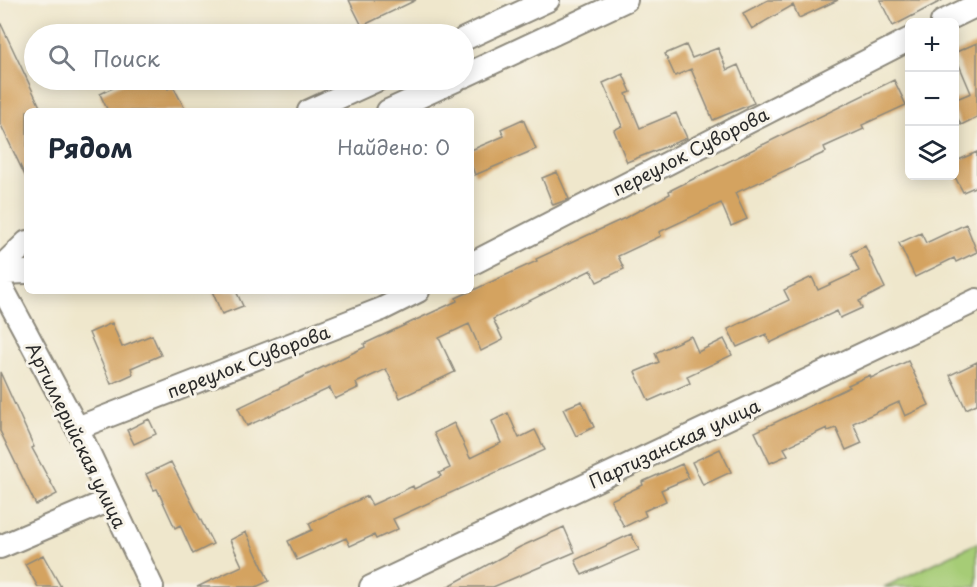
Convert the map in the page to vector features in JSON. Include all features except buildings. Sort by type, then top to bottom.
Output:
[{"type":"street","points":[[474,34],[548,0]]},
{"type":"street","points":[[474,71],[626,0]]},
{"type":"street","points":[[950,18],[977,4]]},
{"type":"street","name":"переулок Суворова","points":[[474,262],[905,41]]},
{"type":"street","points":[[316,108],[355,90]]},
{"type":"street","points":[[395,108],[434,90]]},
{"type":"street","points":[[0,268],[24,245]]},
{"type":"street","points":[[0,273],[24,272]]},
{"type":"street","name":"Артиллерийская улица","points":[[0,285],[77,428],[152,587]]},
{"type":"street","name":"переулок Суворова","points":[[77,428],[382,309],[412,294]]},
{"type":"street","name":"Партизанская улица","points":[[371,587],[977,300]]},
{"type":"street","points":[[0,547],[110,500]]},
{"type":"green space","points":[[977,543],[977,587],[884,587]]}]
